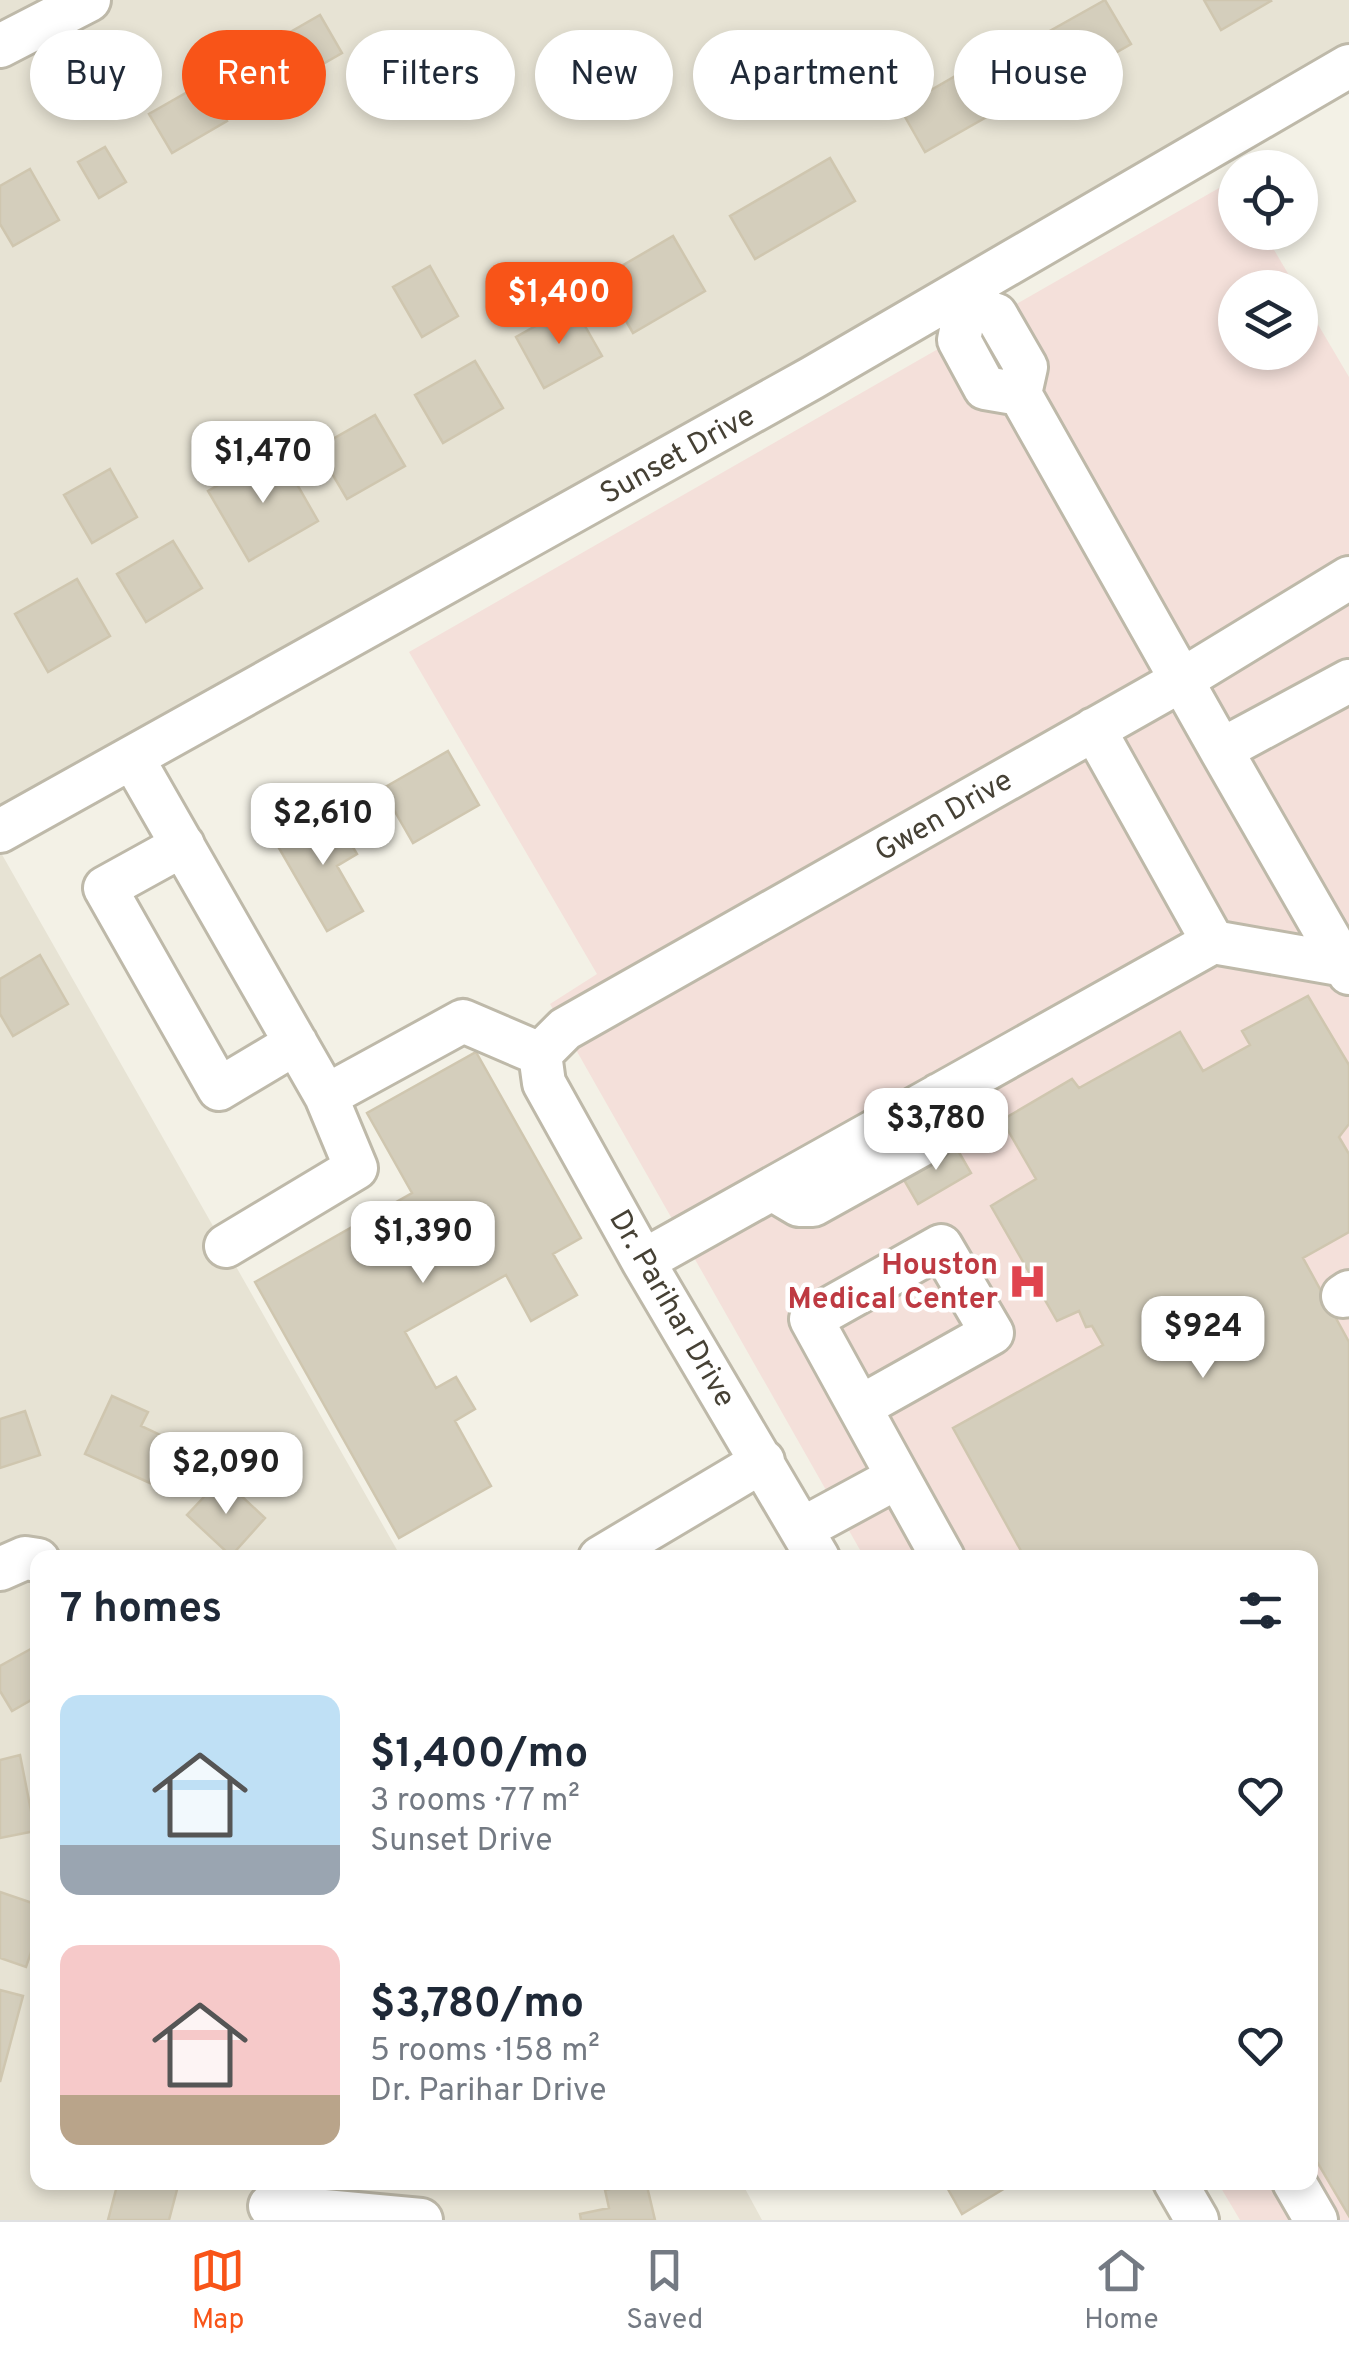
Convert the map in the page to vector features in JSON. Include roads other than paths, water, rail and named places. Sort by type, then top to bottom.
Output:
[{"type":"street","points":[[0,46],[90,0]]},
{"type":"street","name":"Sunset Drive","points":[[0,832],[963,299],[1349,66]]},
{"type":"street","points":[[963,299],[996,315],[1026,367],[1020,394],[1180,680],[1348,967]]},
{"type":"street","name":"Gwen Drive","points":[[540,1054],[565,1030],[1180,680],[1349,578]]},
{"type":"street","points":[[1221,750],[1349,681]]},
{"type":"street","points":[[1094,729],[1213,942]]},
{"type":"street","points":[[134,759],[326,1096],[356,1168],[226,1246]]},
{"type":"street","points":[[183,846],[105,888],[218,1089],[296,1044]]},
{"type":"street","points":[[643,1260],[1213,942],[1348,967]]},
{"type":"street","points":[[326,1096],[463,1021],[540,1054]]},
{"type":"street","name":"Dr. Parihar Drive","points":[[540,1054],[544,1083],[810,1543]]},
{"type":"street","points":[[860,1407],[939,1550]]},
{"type":"street","points":[[613,1550],[763,1461]]},
{"type":"street","points":[[810,1543],[898,1476]]},
{"type":"street","points":[[0,1569],[30,1559]]},
{"type":"street","points":[[1180,2190],[1197,2220]]},
{"type":"street","points":[[1299,2190],[1316,2220]]},
{"type":"street","points":[[271,2203],[421,2220]]},
{"type":"place","name":"Houston Medical Center","points":[[1028,1281]]}]
